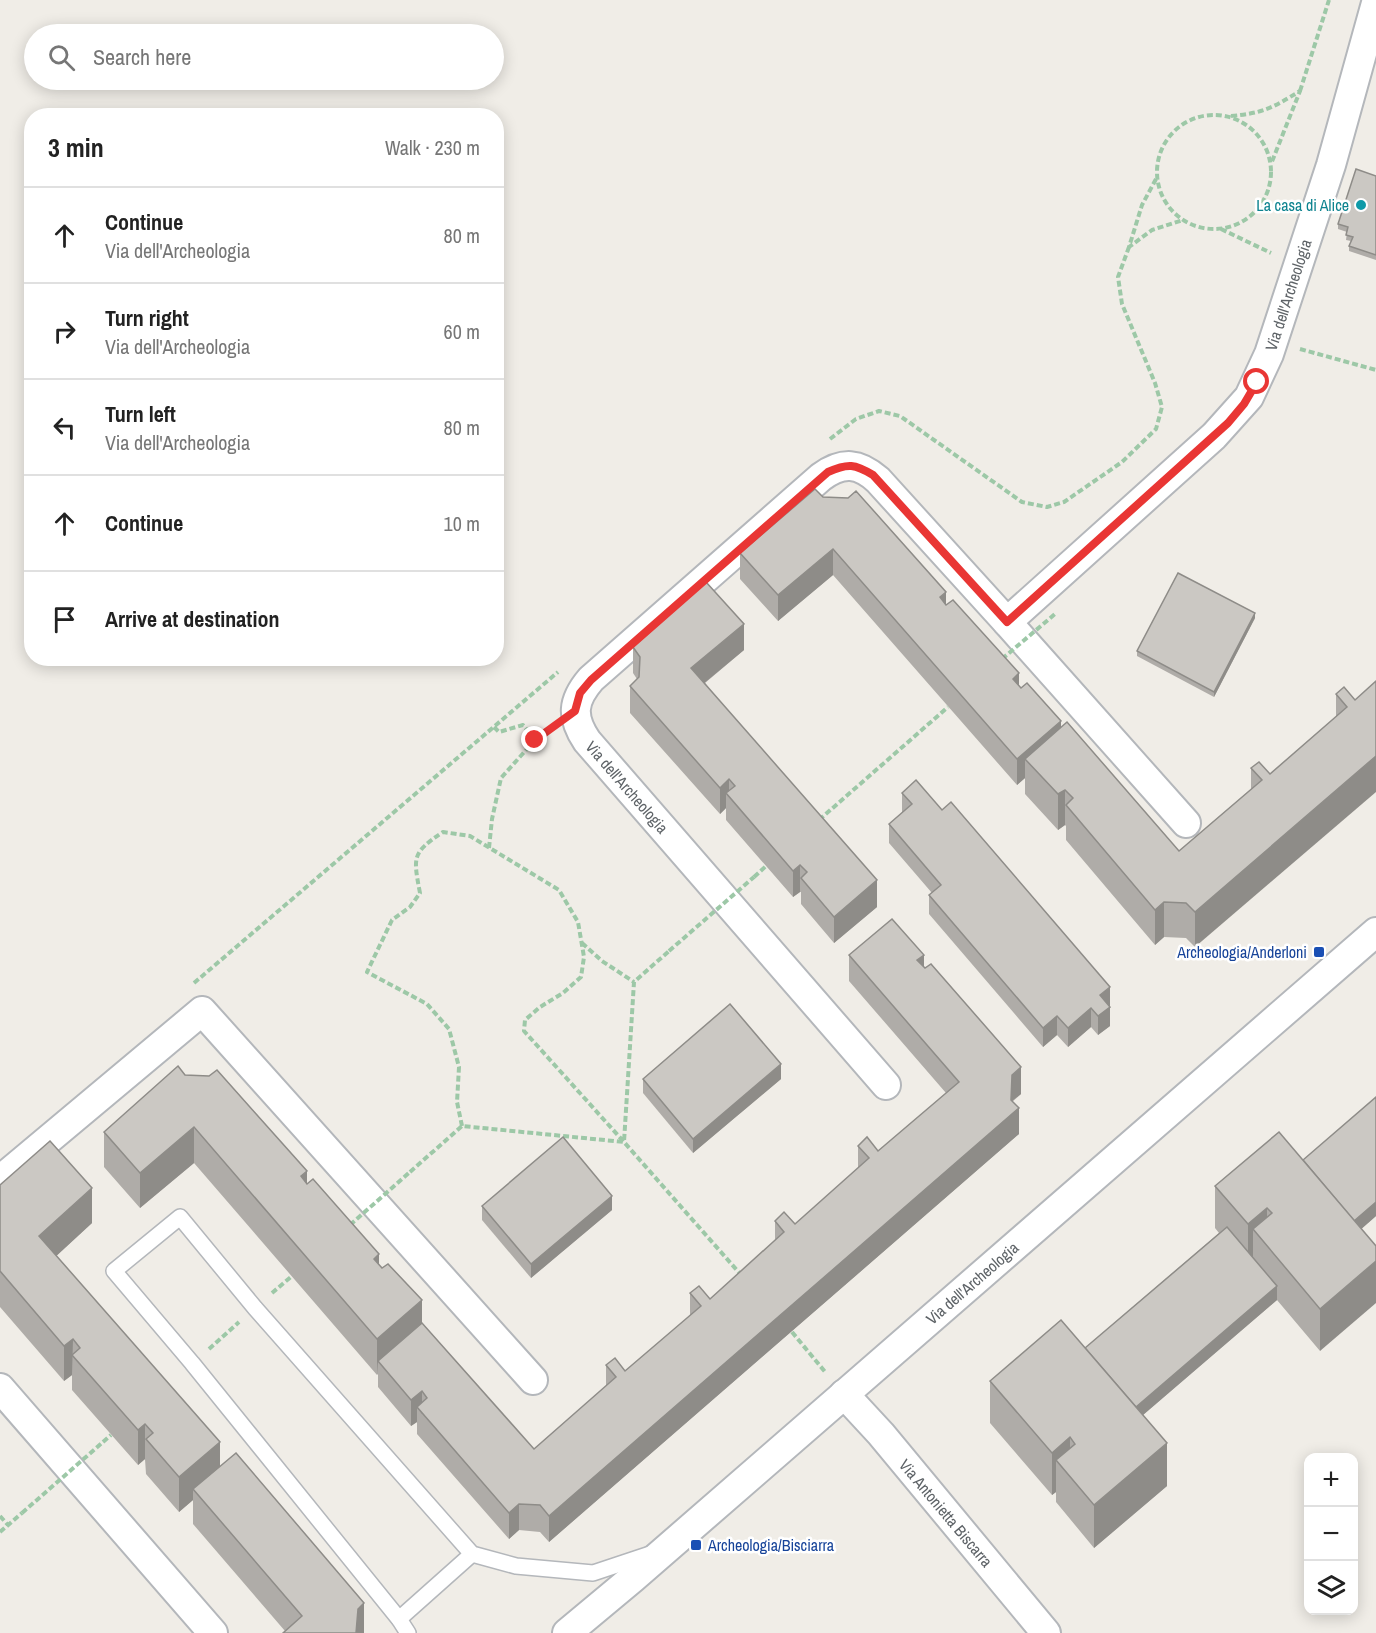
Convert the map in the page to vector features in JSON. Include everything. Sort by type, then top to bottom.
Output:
[{"type":"street","name":"Via dell'Archeologia","points":[[1007,622],[1228,423],[1254,390],[1274,341],[1331,165],[1376,3]]},
{"type":"street","points":[[575,711],[580,693],[591,680],[821,477],[839,466],[849,465],[861,468],[878,480],[1186,823]]},
{"type":"street","name":"Via dell'Archeologia","points":[[575,711],[579,728],[587,741],[886,1085]]},
{"type":"street","name":"Via dell'Archeologia","points":[[567,1633],[1376,932]]},
{"type":"street","points":[[0,1180],[202,1011],[533,1380]]},
{"type":"street","points":[[0,1388],[213,1633]]},
{"type":"street","name":"Via Antonietta Biscarra","points":[[844,1394],[881,1434],[1046,1633]]},
{"type":"lane","points":[[408,1633],[192,1363],[114,1271],[180,1216],[255,1308],[472,1554],[516,1566],[592,1573],[667,1548]]},
{"type":"lane","points":[[399,1619],[472,1554]]},
{"type":"path","points":[[1271,165],[1300,91],[1329,0]]},
{"type":"path","points":[[1230,116],[1245,123],[1258,134],[1267,149],[1271,165],[1270,183],[1264,200],[1253,214],[1238,224],[1221,229],[1201,228],[1183,220],[1170,209],[1161,195],[1157,178],[1158,159],[1164,142],[1177,128],[1193,118],[1211,114],[1230,116],[1253,114],[1272,109],[1300,91]]},
{"type":"path","points":[[1157,178],[1142,205],[1129,247],[1152,230],[1183,220]]},
{"type":"path","points":[[1221,229],[1298,266]]},
{"type":"path","points":[[1274,341],[1376,370]]},
{"type":"path","points":[[995,666],[1054,614]]},
{"type":"path","points":[[818,821],[948,707]]},
{"type":"path","points":[[489,848],[492,819],[501,778],[535,740],[575,711]]},
{"type":"path","points":[[493,727],[499,732],[523,725],[535,740]]},
{"type":"path","points":[[462,1126],[457,1102],[459,1067],[449,1029],[427,1004],[367,972],[392,920],[410,907],[420,893],[417,857],[422,846],[443,832],[470,836],[559,890],[578,922],[584,957],[581,977],[525,1020],[524,1031],[744,1278]]},
{"type":"path","points":[[624,1142],[634,982],[766,866]]},
{"type":"path","points":[[581,942],[602,961],[634,982]]},
{"type":"path","points":[[347,1227],[462,1126],[624,1142]]},
{"type":"path","points":[[192,1363],[292,1276]]},
{"type":"path","points":[[792,1332],[844,1394]]},
{"type":"path","points":[[0,1532],[111,1435]]},
{"type":"path","points":[[0,1516],[8,1525]]},
{"type":"building","name":"La casa di Alice","points":[[1356,169],[1376,176],[1376,255],[1349,246],[1353,237],[1346,235],[1348,227],[1338,224]]},
{"type":"building","points":[[815,489],[823,497],[848,498],[856,491],[946,592],[940,597],[946,605],[953,600],[1019,673],[1013,679],[1021,688],[1027,683],[1061,721],[1017,759],[833,549],[778,595],[740,553]]},
{"type":"building","points":[[1178,573],[1255,613],[1214,692],[1137,651]]},
{"type":"building","points":[[706,582],[744,624],[691,668],[877,880],[834,917],[801,878],[807,872],[800,865],[793,871],[726,793],[735,786],[729,779],[720,788],[630,686],[639,677],[640,657],[633,647]]},
{"type":"building","points":[[1376,681],[1376,756],[1195,912],[1186,903],[1164,902],[1155,910],[1066,805],[1073,798],[1065,790],[1058,794],[1025,759],[1067,722],[1179,851],[1262,780],[1251,768],[1259,762],[1270,774],[1347,707],[1336,694],[1344,687],[1355,700]]},
{"type":"building","points":[[916,780],[942,810],[951,802],[1110,987],[1100,995],[1110,1007],[1098,1016],[1091,1008],[1068,1028],[1057,1016],[1043,1028],[929,895],[941,885],[889,824],[912,804],[902,793]]},
{"type":"building","points":[[892,919],[924,955],[917,960],[925,968],[931,964],[1021,1067],[1012,1075],[1011,1100],[1019,1108],[549,1516],[540,1505],[519,1504],[509,1513],[417,1407],[427,1398],[422,1391],[411,1400],[378,1361],[422,1323],[534,1449],[616,1377],[606,1365],[615,1358],[625,1371],[701,1306],[690,1293],[699,1286],[710,1299],[784,1232],[775,1221],[784,1212],[795,1224],[869,1158],[858,1146],[867,1137],[878,1151],[959,1082],[849,955]]},
{"type":"building","points":[[730,1004],[781,1064],[693,1139],[643,1079]]},
{"type":"building","points":[[178,1066],[185,1075],[209,1076],[217,1070],[307,1171],[301,1176],[307,1184],[313,1179],[379,1254],[374,1259],[382,1268],[388,1264],[422,1300],[377,1339],[194,1127],[140,1173],[104,1132]]},
{"type":"building","points":[[1376,1097],[1376,1202],[1354,1221],[1303,1160]]},
{"type":"building","points":[[1279,1132],[1376,1246],[1376,1261],[1320,1309],[1253,1229],[1272,1213],[1267,1208],[1248,1224],[1215,1186]]},
{"type":"building","points":[[563,1137],[612,1196],[531,1264],[482,1206]]},
{"type":"building","points":[[50,1141],[92,1188],[39,1236],[220,1442],[179,1477],[146,1439],[153,1433],[145,1424],[138,1430],[72,1355],[80,1348],[73,1339],[64,1346],[0,1271],[0,1185]]},
{"type":"building","points":[[1227,1227],[1277,1286],[1136,1407],[1085,1348]]},
{"type":"building","points":[[1061,1320],[1167,1443],[1094,1505],[1056,1460],[1075,1444],[1070,1437],[1052,1453],[990,1381]]},
{"type":"building","points":[[236,1453],[364,1603],[358,1609],[356,1633],[283,1633],[302,1616],[193,1489]]},
{"type":"place","name":"La casa di Alice","points":[[1361,205]]},
{"type":"place","name":"Archeologia/Anderloni","points":[[1319,952]]},
{"type":"place","name":"Archeologia/Bisciarra","points":[[696,1545]]},
{"type":"route","points":[[535,740],[575,711],[580,693],[591,680],[821,477],[839,466],[849,465],[861,468],[873,475],[1007,622],[1228,423],[1254,390],[1257,382]]}]
